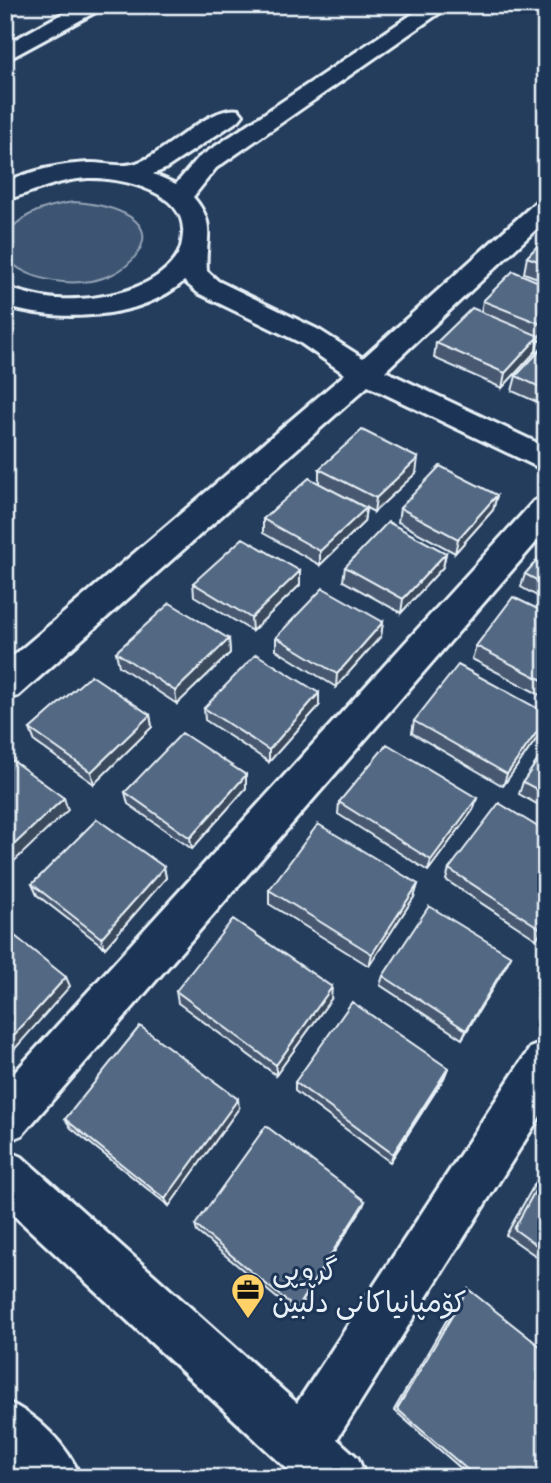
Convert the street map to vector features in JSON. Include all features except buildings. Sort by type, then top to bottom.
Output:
[{"type":"street","points":[[5,54],[94,5]]},
{"type":"street","points":[[179,197],[207,163],[441,5]]},
{"type":"street","points":[[128,175],[156,164],[256,100]]},
{"type":"street","points":[[9,187],[72,172],[128,175],[165,188],[179,197],[191,210],[197,225],[197,240],[192,256],[193,274],[208,287],[309,336],[365,373],[546,460]]},
{"type":"street","points":[[5,685],[365,373],[546,206]]},
{"type":"street","points":[[145,294],[173,277],[192,256]]},
{"type":"street","points":[[11,302],[74,308],[106,305],[162,292],[181,296],[291,350],[365,373]]},
{"type":"street","points":[[5,1118],[546,509]]},
{"type":"street","points":[[5,1174],[320,1461],[546,1064]]},
{"type":"street","points":[[5,1428],[53,1478]]},
{"type":"shaded area","points":[[74,202],[112,209],[135,221],[142,230],[143,241],[137,254],[125,267],[92,281],[54,281],[20,269],[7,259],[6,234],[13,226],[37,211]]},
{"type":"place","name":"گروپی کۆمپانیاکانی دڵبین","points":[[248,1320]]}]
